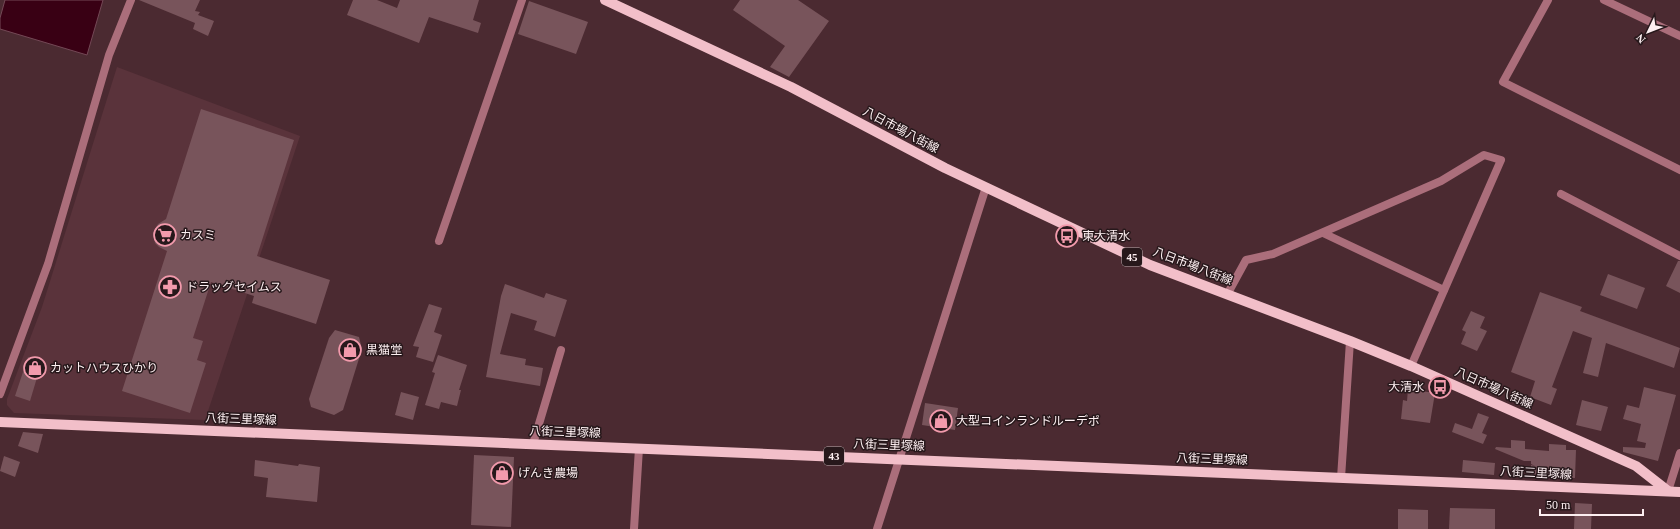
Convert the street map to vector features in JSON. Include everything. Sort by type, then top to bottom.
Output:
[{"type":"main road","name":"八日市場八街線","points":[[605,0],[791,87],[945,168],[1150,265],[1350,341],[1411,366],[1636,466],[1668,491]]},
{"type":"main road","name":"八街三里塚線","points":[[0,422],[1680,492]]},
{"type":"street","points":[[0,394],[48,264],[109,55],[131,0]]},
{"type":"street","points":[[439,241],[522,0]]},
{"type":"street","points":[[1548,0],[1503,82],[1680,170]]},
{"type":"street","points":[[1604,0],[1680,36]]},
{"type":"street","points":[[1228,294],[1246,260],[1273,254],[1441,181],[1484,155],[1501,160],[1411,366]]},
{"type":"street","points":[[877,529],[986,187]]},
{"type":"street","points":[[1561,194],[1680,256]]},
{"type":"street","points":[[1322,233],[1444,290]]},
{"type":"street","points":[[1341,478],[1350,341]]},
{"type":"street","points":[[533,444],[561,350]]},
{"type":"street","points":[[634,529],[639,448]]},
{"type":"street","points":[[1668,491],[1680,453]]},
{"type":"shaded area","points":[[5,0],[103,0],[87,55],[0,29],[0,18]]},
{"type":"shaded area","points":[[117,67],[300,136],[205,420],[14,413],[7,405],[7,399],[42,307]]},
{"type":"building","points":[[139,0],[200,0],[195,11],[200,12],[198,15],[214,21],[208,36],[193,29],[195,23]]},
{"type":"building","points":[[353,0],[377,0],[397,8],[400,0],[479,0],[473,20],[481,23],[478,33],[429,17],[419,43],[347,15]]},
{"type":"building","points":[[740,0],[798,0],[829,21],[789,77],[770,67],[785,46],[733,10]]},
{"type":"building","points":[[529,1],[588,22],[576,54],[518,34]]},
{"type":"building","points":[[201,109],[294,140],[257,256],[330,280],[316,324],[252,303],[254,296],[211,282],[193,338],[203,341],[197,360],[206,363],[190,413],[122,391],[167,251],[155,243],[153,233],[158,224],[166,219]]},
{"type":"building","points":[[1678,261],[1680,261],[1680,293],[1666,286]]},
{"type":"building","points":[[1608,274],[1645,288],[1637,309],[1600,295]]},
{"type":"building","points":[[505,284],[544,298],[546,293],[567,300],[555,337],[534,330],[537,321],[511,313],[500,354],[526,359],[525,365],[543,368],[540,386],[486,377],[501,296]]},
{"type":"building","points":[[1540,292],[1582,307],[1580,311],[1680,348],[1674,368],[1606,343],[1598,377],[1583,373],[1592,338],[1573,331],[1552,387],[1557,389],[1551,405],[1530,397],[1535,381],[1511,372]]},
{"type":"building","points":[[429,304],[442,308],[434,332],[442,335],[433,362],[416,357],[419,347],[413,346]]},
{"type":"building","points":[[1471,311],[1485,317],[1480,328],[1487,331],[1477,351],[1461,344],[1466,332],[1462,330]]},
{"type":"building","points":[[335,330],[359,337],[362,349],[343,410],[334,415],[311,407],[309,399],[329,338]]},
{"type":"building","points":[[438,355],[467,365],[459,390],[461,390],[457,406],[441,402],[439,409],[425,405],[435,373],[432,372]]},
{"type":"building","points":[[28,357],[42,361],[30,401],[15,396]]},
{"type":"building","points":[[1644,387],[1676,395],[1658,461],[1623,452],[1623,447],[1645,448],[1646,443],[1637,441],[1641,424],[1623,419],[1627,405],[1639,408]]},
{"type":"building","points":[[1408,389],[1435,393],[1430,423],[1401,419],[1403,400],[1407,401]]},
{"type":"building","points":[[401,392],[419,397],[413,420],[395,415]]},
{"type":"building","points":[[1582,400],[1608,407],[1601,431],[1576,425]]},
{"type":"building","points":[[925,403],[958,408],[955,430],[922,425]]},
{"type":"building","points":[[1478,413],[1489,417],[1482,433],[1487,435],[1483,444],[1452,432],[1455,423],[1472,429]]},
{"type":"building","points":[[23,432],[43,434],[38,453],[18,446]]},
{"type":"building","points":[[1511,440],[1525,441],[1525,449],[1549,451],[1549,444],[1566,445],[1566,450],[1576,450],[1575,478],[1531,477],[1531,465],[1535,466],[1531,464],[1531,461],[1524,461],[1495,449],[1496,447],[1511,448]]},
{"type":"building","points":[[474,455],[514,457],[511,527],[471,525]]},
{"type":"building","points":[[4,456],[20,462],[15,477],[0,471]]},
{"type":"building","points":[[255,460],[298,466],[299,464],[320,467],[317,502],[266,497],[268,478],[254,476]]},
{"type":"building","points":[[1463,460],[1495,463],[1494,475],[1462,472]]},
{"type":"building","points":[[1575,503],[1592,504],[1591,529],[1574,529]]},
{"type":"building","points":[[1450,508],[1495,509],[1495,529],[1449,529]]},
{"type":"building","points":[[1398,509],[1428,510],[1428,529],[1398,529]]},
{"type":"place","name":"カスミ","points":[[165,235]]},
{"type":"place","name":"東大清水","points":[[1067,236]]},
{"type":"place","name":"ドラッグセイムス","points":[[170,287]]},
{"type":"place","name":"黒猫堂","points":[[350,350]]},
{"type":"place","name":"カットハウスひかり","points":[[35,368]]},
{"type":"place","name":"大清水","points":[[1440,387]]},
{"type":"place","name":"大型コインランドルーデポ","points":[[941,421]]},
{"type":"place","name":"げんき農場","points":[[502,473]]}]
